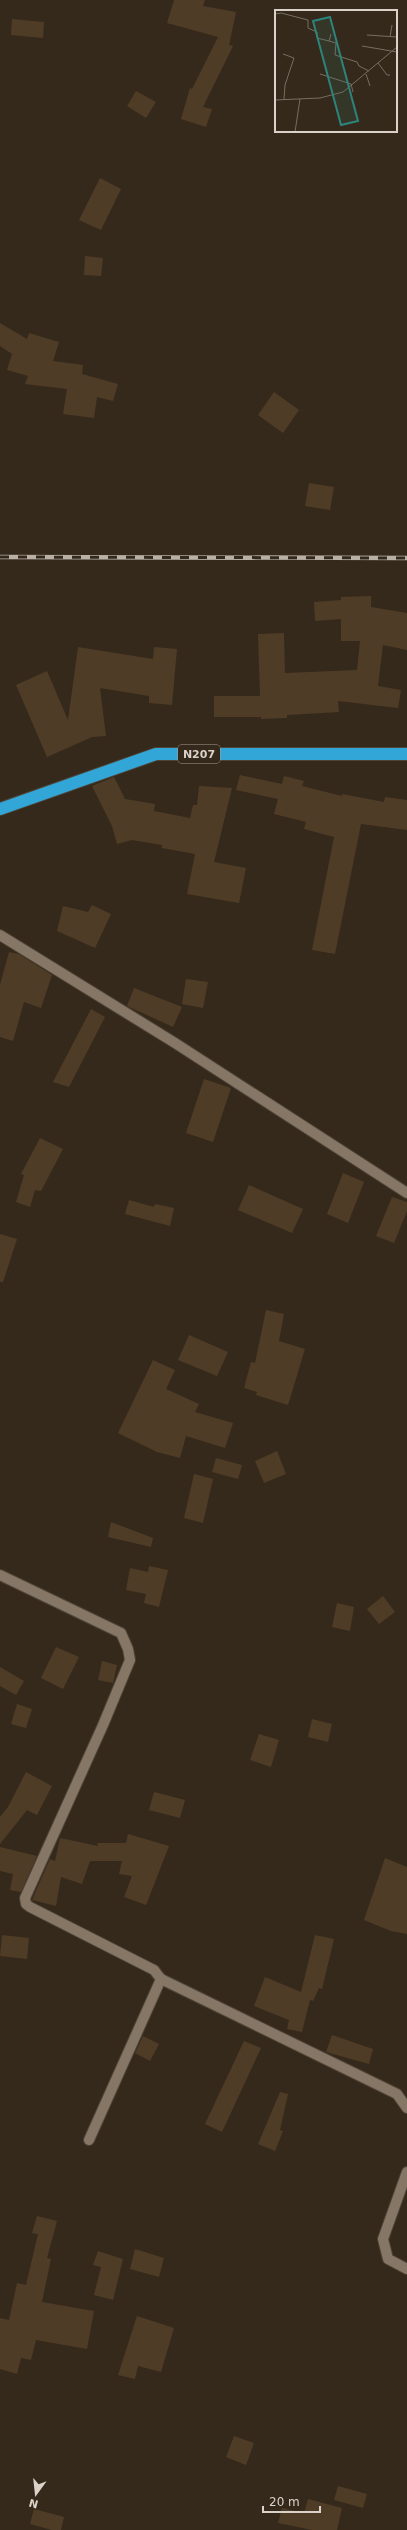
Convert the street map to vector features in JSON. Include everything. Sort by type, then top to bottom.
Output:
[{"type":"highway","name":"N207","points":[[0,809],[156,754],[407,754]]},
{"type":"street","points":[[0,935],[175,1043],[407,1192]]},
{"type":"street","points":[[0,1575],[120,1633],[128,1648],[130,1660],[103,1725],[27,1891],[26,1904],[154,1970],[161,1979],[397,2094],[407,2108]]},
{"type":"street","points":[[89,2140],[161,1979]]},
{"type":"street","points":[[407,2172],[383,2239],[388,2259],[407,2269]]},
{"type":"building","points":[[174,0],[205,0],[203,6],[236,12],[229,45],[233,46],[203,107],[212,109],[206,127],[181,119],[190,88],[192,89],[218,37],[167,23]]},
{"type":"building","points":[[12,19],[44,22],[43,38],[11,35]]},
{"type":"building","points":[[136,91],[156,102],[146,118],[127,106]]},
{"type":"building","points":[[100,178],[121,189],[101,230],[79,220]]},
{"type":"building","points":[[85,256],[103,258],[101,276],[84,275]]},
{"type":"building","points":[[0,323],[27,339],[29,333],[59,342],[53,361],[83,365],[82,374],[118,384],[113,401],[97,397],[94,418],[63,414],[67,389],[25,384],[28,376],[7,370],[12,354],[0,346]]},
{"type":"building","points":[[274,392],[299,410],[283,433],[258,415]]},
{"type":"building","points":[[309,483],[334,487],[330,510],[305,506]]},
{"type":"building","points":[[371,596],[371,607],[407,613],[407,650],[383,645],[378,686],[401,690],[398,708],[338,701],[339,712],[287,715],[287,718],[261,719],[261,717],[214,717],[214,696],[260,696],[258,634],[284,633],[285,673],[357,670],[360,641],[341,641],[341,619],[315,621],[314,602],[341,600],[341,597]]},
{"type":"building","points":[[78,647],[153,659],[154,647],[177,649],[172,705],[149,703],[149,696],[100,688],[106,736],[92,737],[47,757],[16,685],[47,671],[68,720]]},
{"type":"building","points":[[240,775],[282,784],[284,776],[304,781],[302,786],[342,796],[342,794],[384,802],[385,797],[407,800],[407,830],[361,824],[335,954],[312,950],[334,837],[304,829],[306,822],[274,814],[278,799],[236,790]]},
{"type":"building","points":[[114,777],[125,799],[155,804],[154,811],[190,818],[193,805],[197,805],[199,786],[232,788],[214,862],[246,868],[239,903],[187,894],[195,854],[162,848],[162,845],[132,840],[117,844],[112,826],[92,786]]},
{"type":"building","points":[[92,905],[111,914],[95,948],[57,931],[63,906],[88,912]]},
{"type":"building","points":[[9,952],[19,954],[52,975],[41,1008],[24,1002],[13,1041],[0,1037],[0,985]]},
{"type":"building","points":[[186,979],[208,982],[203,1008],[182,1004]]},
{"type":"building","points":[[134,988],[182,1007],[173,1027],[127,1006]]},
{"type":"building","points":[[91,1009],[105,1017],[69,1087],[53,1082]]},
{"type":"building","points":[[204,1079],[231,1088],[213,1142],[186,1133]]},
{"type":"building","points":[[40,1138],[63,1149],[41,1191],[35,1190],[30,1207],[16,1202],[24,1175],[21,1174]]},
{"type":"building","points":[[343,1173],[364,1182],[348,1223],[327,1214]]},
{"type":"building","points":[[249,1185],[303,1209],[292,1233],[238,1210]]},
{"type":"building","points":[[392,1197],[407,1202],[407,1211],[394,1243],[376,1236]]},
{"type":"building","points":[[129,1200],[154,1207],[155,1204],[174,1208],[170,1226],[125,1214]]},
{"type":"building","points":[[0,1234],[17,1239],[3,1282],[0,1282]]},
{"type":"building","points":[[266,1310],[284,1314],[279,1341],[305,1349],[288,1405],[256,1395],[257,1392],[244,1388],[251,1362],[255,1363]]},
{"type":"building","points":[[189,1335],[228,1352],[217,1376],[178,1360]]},
{"type":"building","points":[[153,1360],[175,1370],[166,1389],[199,1404],[195,1412],[233,1423],[225,1448],[186,1436],[180,1458],[157,1452],[118,1433]]},
{"type":"building","points":[[277,1451],[286,1474],[264,1483],[255,1461]]},
{"type":"building","points":[[216,1458],[242,1465],[238,1479],[212,1472]]},
{"type":"building","points":[[194,1474],[213,1479],[203,1523],[184,1518]]},
{"type":"building","points":[[111,1522],[153,1538],[151,1547],[108,1537]]},
{"type":"building","points":[[149,1566],[168,1570],[159,1607],[144,1603],[146,1594],[126,1590],[130,1568],[148,1572]]},
{"type":"building","points":[[383,1596],[395,1612],[379,1624],[367,1609]]},
{"type":"building","points":[[337,1603],[354,1607],[350,1631],[332,1627]]},
{"type":"building","points":[[56,1647],[79,1657],[63,1689],[41,1678]]},
{"type":"building","points":[[102,1661],[117,1665],[113,1683],[98,1680]]},
{"type":"building","points":[[0,1667],[24,1681],[16,1695],[0,1686]]},
{"type":"building","points":[[17,1704],[32,1709],[26,1728],[11,1724]]},
{"type":"building","points":[[312,1719],[332,1724],[328,1742],[308,1737]]},
{"type":"building","points":[[259,1734],[279,1740],[271,1767],[250,1760]]},
{"type":"building","points":[[26,1772],[52,1786],[37,1815],[27,1810],[0,1844],[0,1817],[8,1807]]},
{"type":"building","points":[[154,1792],[185,1800],[180,1818],[149,1810]]},
{"type":"building","points":[[128,1834],[169,1846],[146,1905],[124,1897],[132,1876],[119,1874],[122,1861],[90,1861],[82,1884],[61,1877],[56,1906],[32,1900],[50,1859],[55,1861],[60,1838],[98,1846],[97,1843],[126,1843]]},
{"type":"building","points":[[0,1847],[37,1856],[21,1892],[10,1890],[13,1874],[0,1871]]},
{"type":"building","points":[[385,1858],[407,1867],[407,1934],[391,1931],[364,1920]]},
{"type":"building","points":[[2,1935],[29,1938],[27,1959],[0,1956]]},
{"type":"building","points":[[315,1935],[334,1939],[322,1989],[319,1988],[313,2001],[310,2000],[302,2032],[287,2029],[289,2020],[254,2006],[265,1977],[301,1992]]},
{"type":"building","points":[[332,2035],[373,2049],[369,2064],[326,2052]]},
{"type":"building","points":[[143,2036],[159,2044],[150,2061],[135,2053]]},
{"type":"building","points":[[244,2041],[261,2048],[222,2132],[205,2124]]},
{"type":"building","points":[[280,2092],[288,2094],[280,2130],[283,2131],[275,2151],[258,2144]]},
{"type":"building","points":[[37,2216],[57,2221],[47,2258],[51,2259],[42,2302],[94,2311],[87,2349],[36,2340],[31,2360],[21,2358],[17,2374],[0,2369],[0,2318],[9,2320],[17,2283],[26,2285],[38,2234],[32,2233]]},
{"type":"building","points":[[135,2249],[164,2258],[159,2277],[130,2269]]},
{"type":"building","points":[[98,2251],[123,2259],[113,2300],[94,2295],[101,2267],[93,2265]]},
{"type":"building","points":[[137,2316],[174,2328],[161,2372],[138,2366],[135,2379],[118,2375]]},
{"type":"building","points":[[234,2436],[254,2443],[246,2465],[226,2457]]},
{"type":"building","points":[[338,2486],[367,2494],[363,2508],[334,2500]]},
{"type":"building","points":[[308,2499],[342,2508],[337,2530],[312,2530],[278,2523],[282,2508],[304,2513]]},
{"type":"building","points":[[34,2509],[64,2517],[61,2530],[52,2530],[30,2524]]},
{"type":"railway","points":[[0,557],[407,558]]}]
